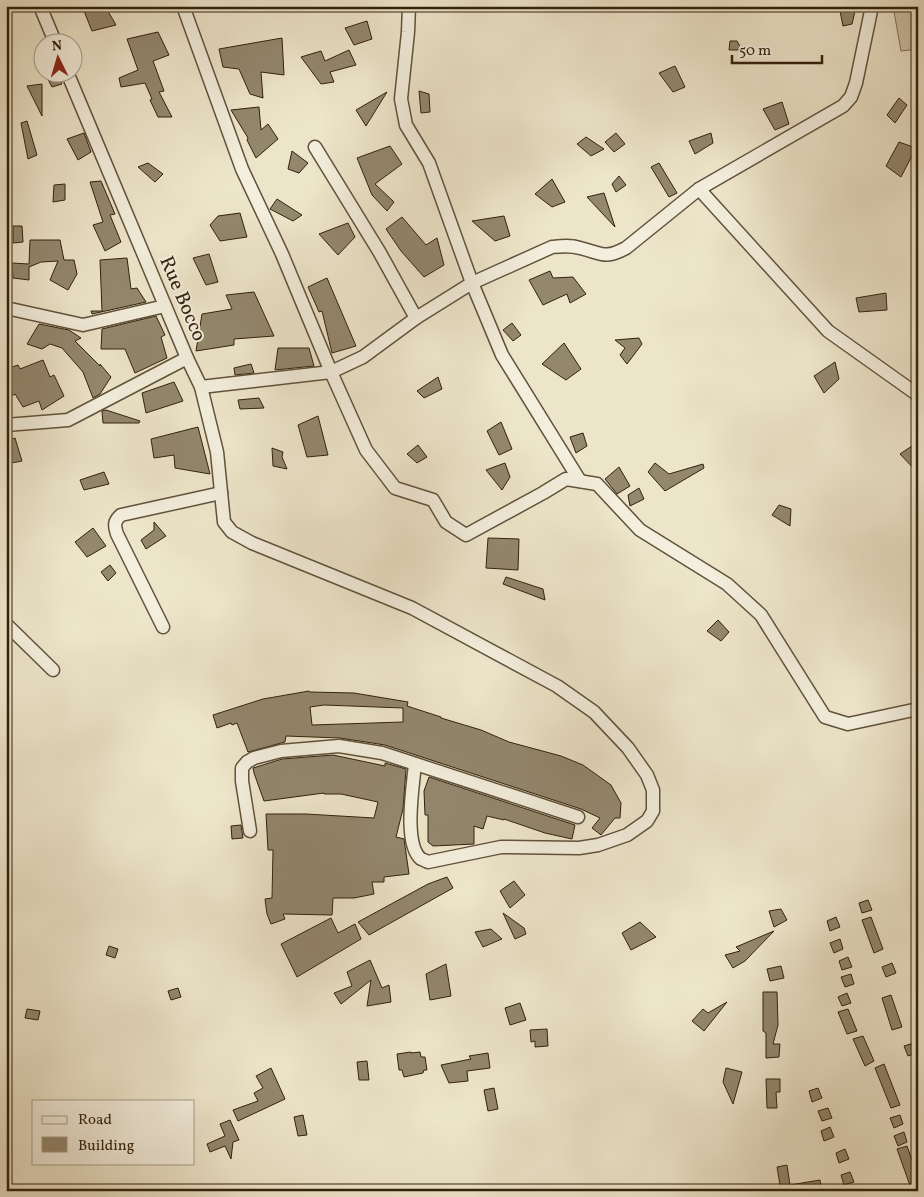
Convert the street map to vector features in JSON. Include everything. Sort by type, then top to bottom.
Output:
[{"type":"street","points":[[40,6],[51,32]]},
{"type":"street","points":[[183,6],[242,169],[282,254],[331,372],[366,450],[395,488],[433,500],[446,522],[466,535],[566,479],[597,484],[640,530],[727,584],[761,615],[825,717],[848,724],[918,709]]},
{"type":"street","points":[[409,6],[401,99],[406,125],[429,164],[472,283],[502,355],[580,481]]},
{"type":"street","points":[[201,387],[331,372],[363,357],[416,318],[472,283],[552,247],[566,246],[603,255],[614,255],[626,248],[699,189],[843,106],[851,98],[856,83],[872,6]]},
{"type":"street","name":"Rue Bocco","points":[[6,425],[68,420],[187,358],[72,82]]},
{"type":"street","points":[[315,147],[380,254],[416,318]]},
{"type":"street","points":[[699,189],[828,331],[918,395]]},
{"type":"street","points":[[6,308],[83,325],[165,306]]},
{"type":"street","points":[[187,358],[201,387],[217,452],[224,522],[232,532],[252,543],[412,608],[557,686],[594,712],[628,748],[647,775],[653,790],[653,812],[647,820],[627,835],[598,845],[579,848],[501,847],[428,862],[421,859],[413,846],[410,814],[415,764]]},
{"type":"street","points":[[162,627],[117,534],[114,526],[115,520],[121,514],[221,493]]},
{"type":"street","points":[[6,624],[53,670]]},
{"type":"street","points":[[250,831],[242,781],[242,768],[247,762],[254,758],[281,751],[339,746],[382,753],[578,817]]},
{"type":"shaded area","points":[[893,6],[918,6],[918,49],[901,51]]},
{"type":"building","points":[[82,6],[105,6],[116,25],[92,31]]},
{"type":"building","points":[[840,11],[855,11],[852,24],[843,26]]},
{"type":"building","points":[[367,21],[372,39],[354,45],[345,28]]},
{"type":"building","points":[[158,32],[169,55],[153,61],[164,91],[159,92],[172,117],[158,117],[145,83],[121,87],[119,78],[138,70],[127,39]]},
{"type":"building","points":[[282,38],[284,75],[261,72],[263,98],[250,94],[239,69],[223,67],[219,49]]},
{"type":"building","points":[[730,41],[737,41],[742,50],[729,50]]},
{"type":"building","points":[[349,50],[356,65],[330,72],[334,82],[321,84],[301,57],[321,51],[325,61]]},
{"type":"building","points":[[675,66],[685,87],[673,92],[659,73]]},
{"type":"building","points":[[49,82],[61,82],[62,84],[52,87]]},
{"type":"building","points":[[42,84],[42,116],[27,86]]},
{"type":"building","points":[[419,91],[429,94],[430,112],[421,113]]},
{"type":"building","points":[[387,92],[366,126],[356,110]]},
{"type":"building","points":[[899,98],[907,105],[895,123],[887,115]]},
{"type":"building","points":[[782,102],[789,124],[775,130],[763,109]]},
{"type":"building","points":[[259,107],[261,130],[268,124],[278,139],[256,158],[247,140],[248,138],[231,110]]},
{"type":"building","points":[[27,121],[37,155],[28,159],[21,123]]},
{"type":"building","points":[[84,133],[91,152],[78,160],[67,139]]},
{"type":"building","points":[[616,133],[625,144],[614,152],[605,142]]},
{"type":"building","points":[[711,133],[713,143],[695,154],[689,141]]},
{"type":"building","points":[[586,137],[604,149],[591,156],[577,144]]},
{"type":"building","points":[[899,142],[916,148],[901,177],[886,166]]},
{"type":"building","points":[[390,146],[402,164],[375,184],[394,202],[387,211],[372,195],[357,158]]},
{"type":"building","points":[[292,151],[308,163],[299,173],[288,169]]},
{"type":"building","points":[[148,163],[163,174],[155,182],[138,167]]},
{"type":"building","points":[[659,163],[677,193],[669,197],[651,167]]},
{"type":"building","points":[[619,176],[626,185],[616,192],[612,184]]},
{"type":"building","points":[[552,179],[565,202],[552,207],[535,194]]},
{"type":"building","points":[[101,181],[115,214],[110,215],[121,242],[105,251],[93,225],[103,222],[90,182]]},
{"type":"building","points":[[65,184],[65,200],[53,202],[54,185]]},
{"type":"building","points":[[604,193],[615,227],[587,197]]},
{"type":"building","points":[[277,199],[302,215],[293,221],[270,209]]},
{"type":"building","points":[[240,213],[247,237],[220,241],[210,225],[218,216]]},
{"type":"building","points":[[504,216],[510,236],[495,241],[472,221]]},
{"type":"building","points":[[402,217],[426,245],[437,238],[444,265],[424,277],[401,251],[386,229]]},
{"type":"building","points":[[348,223],[355,237],[338,255],[319,234]]},
{"type":"building","points":[[13,226],[22,226],[23,242],[13,243]]},
{"type":"building","points":[[30,240],[60,240],[64,260],[74,260],[77,274],[68,290],[50,280],[58,261],[41,262],[29,267],[29,280],[13,278],[12,263],[29,264]]},
{"type":"building","points":[[209,254],[218,282],[206,285],[193,258]]},
{"type":"building","points":[[127,258],[131,289],[137,288],[146,302],[92,314],[91,311],[102,311],[100,260]]},
{"type":"building","points":[[550,271],[553,278],[573,277],[586,294],[570,303],[567,294],[543,305],[529,280]]},
{"type":"building","points":[[327,278],[356,346],[332,353],[322,311],[319,312],[308,287]]},
{"type":"building","points":[[254,292],[274,336],[234,339],[234,345],[196,351],[202,314],[232,309],[226,295]]},
{"type":"building","points":[[886,293],[887,310],[859,312],[856,298]]},
{"type":"building","points":[[156,316],[165,335],[161,337],[167,358],[135,373],[125,349],[101,349],[102,329]]},
{"type":"building","points":[[512,323],[521,335],[513,341],[503,330]]},
{"type":"building","points":[[39,324],[69,330],[81,338],[75,341],[111,377],[100,394],[93,398],[83,372],[62,348],[50,344],[42,349],[27,344]]},
{"type":"building","points":[[639,338],[642,344],[627,364],[620,355],[625,348],[615,340]]},
{"type":"building","points":[[564,343],[581,369],[566,380],[542,364]]},
{"type":"building","points":[[278,348],[309,348],[314,366],[275,370]]},
{"type":"building","points":[[43,360],[50,377],[54,375],[64,396],[42,410],[39,401],[23,407],[15,394],[12,396],[6,384],[6,369],[18,365],[20,369]]},
{"type":"building","points":[[835,362],[839,379],[824,393],[814,376]]},
{"type":"building","points":[[251,364],[254,373],[235,375],[234,368]]},
{"type":"building","points":[[438,377],[442,389],[424,398],[417,391]]},
{"type":"building","points":[[174,382],[183,401],[146,413],[142,393]]},
{"type":"building","points":[[259,398],[264,408],[240,409],[238,400]]},
{"type":"building","points":[[106,410],[140,421],[139,423],[103,423],[102,411]]},
{"type":"building","points":[[318,416],[328,455],[307,457],[298,425]]},
{"type":"building","points":[[501,422],[512,449],[499,455],[487,431]]},
{"type":"building","points":[[198,427],[210,474],[175,468],[174,455],[154,458],[151,439]]},
{"type":"building","points":[[583,433],[587,446],[576,453],[570,437]]},
{"type":"building","points":[[15,438],[22,461],[6,464],[6,441]]},
{"type":"building","points":[[918,442],[918,473],[900,454]]},
{"type":"building","points":[[418,445],[427,457],[417,463],[407,454]]},
{"type":"building","points":[[272,448],[283,452],[282,457],[287,469],[273,466]]},
{"type":"building","points":[[505,463],[510,477],[502,490],[486,470]]},
{"type":"building","points":[[655,463],[669,474],[703,464],[704,468],[665,491],[648,472]]},
{"type":"building","points":[[619,467],[630,486],[617,494],[605,479]]},
{"type":"building","points":[[104,472],[109,484],[84,490],[80,480]]},
{"type":"building","points":[[639,488],[644,499],[630,506],[628,495]]},
{"type":"building","points":[[779,505],[791,509],[790,526],[772,515]]},
{"type":"building","points":[[154,522],[166,536],[146,549],[141,540],[154,530]]},
{"type":"building","points":[[93,528],[106,546],[87,557],[75,542]]},
{"type":"building","points":[[488,538],[519,539],[518,570],[486,568]]},
{"type":"building","points":[[110,565],[116,573],[108,581],[101,572]]},
{"type":"building","points":[[506,577],[543,589],[545,600],[503,584]]},
{"type":"building","points":[[718,620],[729,632],[721,641],[707,631]]},
{"type":"building","points":[[309,691],[354,693],[408,702],[407,706],[481,730],[509,742],[561,756],[583,765],[611,785],[621,803],[620,818],[615,818],[601,835],[592,828],[600,818],[581,809],[385,745],[340,738],[286,736],[285,742],[248,752],[237,723],[217,728],[213,715],[263,699]],"holes":[[[324,705],[403,708],[403,722],[312,725],[310,707]]]},
{"type":"building","points":[[333,755],[385,766],[385,763],[406,769],[403,809],[396,837],[404,839],[409,874],[384,877],[384,882],[372,882],[374,894],[354,898],[333,898],[332,915],[283,914],[285,919],[271,924],[267,914],[265,899],[272,898],[273,850],[268,850],[266,814],[374,818],[378,802],[341,794],[324,793],[264,801],[253,768],[282,759]]},
{"type":"building","points":[[429,777],[575,825],[572,839],[545,833],[504,819],[487,816],[483,829],[474,826],[474,844],[433,846],[428,842],[428,815],[425,815],[424,791]]},
{"type":"building","points":[[241,825],[243,838],[232,839],[231,826]]},
{"type":"building","points":[[447,877],[453,888],[369,935],[358,922],[428,884]]},
{"type":"building","points":[[514,881],[525,895],[510,908],[500,891]]},
{"type":"building","points":[[868,900],[872,910],[862,913],[859,903]]},
{"type":"building","points":[[781,909],[787,920],[774,927],[769,911]]},
{"type":"building","points":[[503,913],[524,928],[526,934],[515,939]]},
{"type":"building","points":[[836,917],[840,927],[830,931],[827,921]]},
{"type":"building","points":[[871,917],[883,949],[874,953],[862,920]]},
{"type":"building","points":[[331,918],[338,933],[355,924],[361,939],[297,977],[281,944]]},
{"type":"building","points":[[640,922],[656,937],[631,950],[622,933]]},
{"type":"building","points":[[491,929],[502,939],[483,947],[475,932]]},
{"type":"building","points":[[774,931],[745,961],[733,968],[725,955],[740,951],[736,947]]},
{"type":"building","points":[[840,939],[843,949],[834,953],[830,943]]},
{"type":"building","points":[[109,946],[118,949],[115,958],[106,955]]},
{"type":"building","points":[[848,957],[852,967],[842,970],[839,961]]},
{"type":"building","points":[[370,960],[382,988],[389,985],[391,1002],[367,1006],[371,980],[341,1004],[334,993],[352,986],[347,972]]},
{"type":"building","points":[[892,963],[896,973],[886,977],[882,967]]},
{"type":"building","points":[[446,964],[451,996],[430,1000],[426,974]]},
{"type":"building","points":[[781,966],[784,978],[770,981],[767,969]]},
{"type":"building","points":[[851,974],[854,984],[845,987],[841,977]]},
{"type":"building","points":[[178,988],[181,997],[171,1000],[168,991]]},
{"type":"building","points":[[763,992],[777,992],[778,1025],[773,1044],[780,1044],[779,1057],[766,1058],[766,1033],[763,1031]]},
{"type":"building","points":[[847,993],[851,1003],[842,1006],[838,997]]},
{"type":"building","points":[[891,995],[902,1027],[892,1030],[882,998]]},
{"type":"building","points":[[727,1002],[704,1031],[692,1021],[703,1009],[708,1013]]},
{"type":"building","points":[[520,1003],[526,1020],[510,1025],[505,1008]]},
{"type":"building","points":[[27,1009],[40,1011],[38,1020],[25,1018]]},
{"type":"building","points":[[848,1009],[857,1031],[847,1034],[838,1012]]},
{"type":"building","points":[[547,1029],[548,1046],[535,1047],[535,1041],[531,1042],[530,1030]]},
{"type":"building","points":[[863,1036],[874,1061],[865,1066],[853,1039]]},
{"type":"building","points":[[914,1043],[917,1053],[908,1056],[904,1046]]},
{"type":"building","points":[[420,1052],[421,1057],[425,1057],[427,1070],[424,1070],[423,1073],[404,1077],[402,1070],[399,1070],[397,1054]]},
{"type":"building","points":[[488,1053],[490,1068],[467,1071],[468,1081],[449,1083],[441,1065],[471,1059],[469,1056]]},
{"type":"building","points":[[367,1061],[369,1080],[359,1080],[357,1062]]},
{"type":"building","points":[[884,1064],[900,1105],[891,1108],[875,1068]]},
{"type":"building","points":[[271,1068],[285,1099],[238,1121],[233,1110],[258,1101],[254,1093],[263,1088],[256,1076]]},
{"type":"building","points":[[726,1068],[742,1072],[733,1104],[723,1082]]},
{"type":"building","points":[[766,1079],[780,1079],[780,1092],[776,1092],[777,1108],[767,1108]]},
{"type":"building","points":[[494,1088],[498,1109],[488,1111],[484,1090]]},
{"type":"building","points":[[818,1088],[822,1098],[812,1102],[809,1091]]},
{"type":"building","points":[[828,1108],[832,1118],[822,1121],[818,1111]]},
{"type":"building","points":[[303,1115],[307,1135],[298,1136],[294,1117]]},
{"type":"building","points":[[900,1115],[903,1124],[894,1128],[890,1118]]},
{"type":"building","points":[[230,1120],[239,1140],[233,1142],[231,1159],[225,1146],[210,1152],[207,1144],[225,1136],[220,1124]]},
{"type":"building","points":[[830,1127],[834,1137],[824,1141],[821,1131]]},
{"type":"building","points":[[904,1132],[907,1142],[898,1146],[894,1136]]},
{"type":"building","points":[[907,1146],[918,1177],[918,1191],[912,1191],[897,1149]]},
{"type":"building","points":[[845,1149],[849,1159],[839,1163],[836,1153]]},
{"type":"building","points":[[787,1165],[790,1185],[820,1180],[822,1191],[781,1191],[777,1167]]},
{"type":"building","points":[[850,1172],[854,1182],[844,1185],[841,1175]]}]
